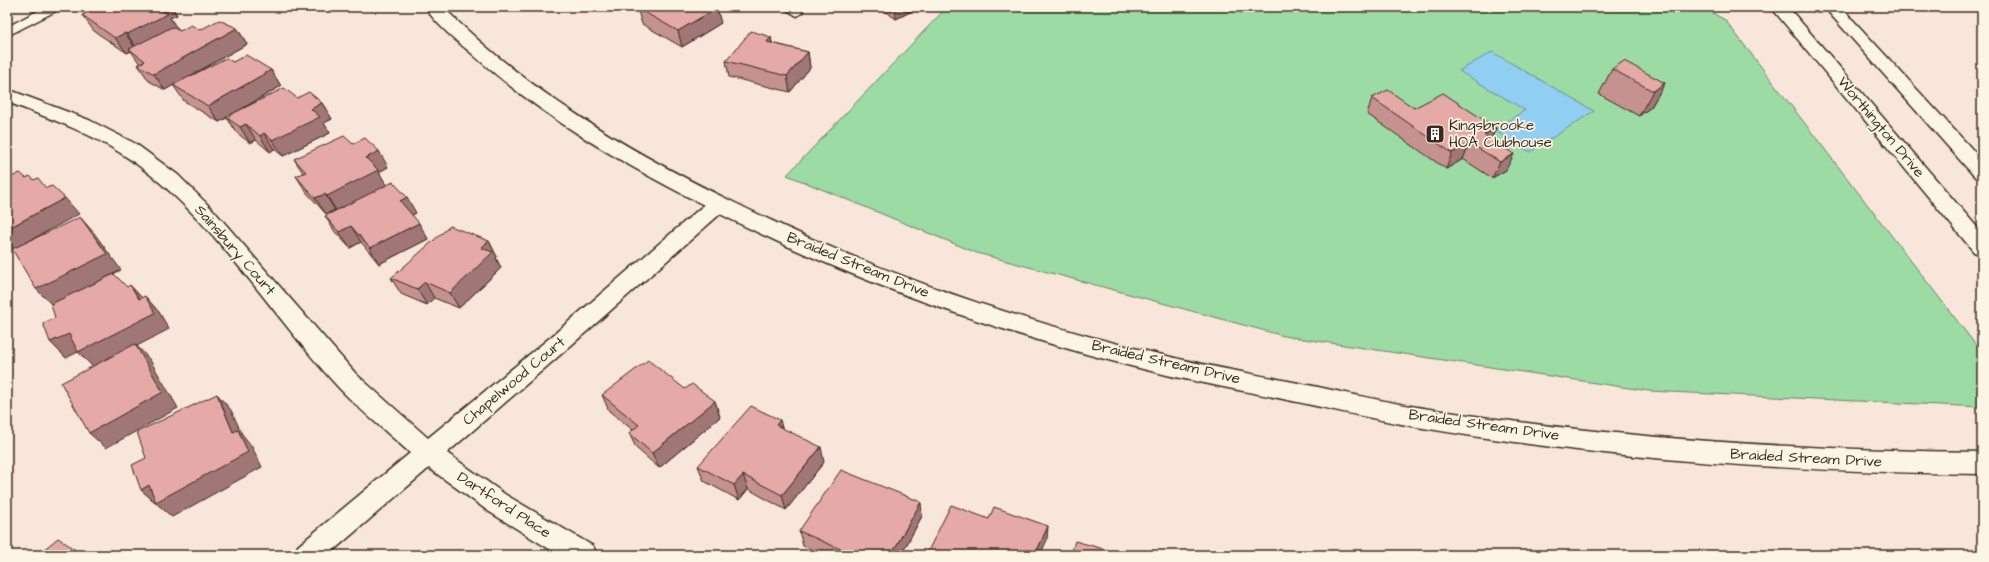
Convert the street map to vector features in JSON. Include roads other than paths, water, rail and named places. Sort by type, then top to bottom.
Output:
[{"type":"street","name":"Braided Stream Drive","points":[[434,7],[457,33],[511,78],[576,124],[655,171],[718,204],[801,243],[898,283],[1022,326],[1149,362],[1403,414],[1607,443],[1743,455],[1911,463],[1982,463]]},
{"type":"street","name":"Worthington Drive","points":[[1779,7],[1982,247]]},
{"type":"street","points":[[1832,7],[1982,172]]},
{"type":"street","name":"Sainsbury Court","points":[[7,95],[82,124],[129,149],[171,180],[207,216],[348,381],[427,453]]},
{"type":"street","name":"Chapelwood Court","points":[[308,555],[560,342],[718,204]]},
{"type":"street","name":"Dartford Place","points":[[427,453],[497,503],[582,555]]},
{"type":"lane","points":[[7,32],[54,7]]},
{"type":"water","points":[[1492,52],[1594,111],[1530,152],[1494,130],[1525,110],[1459,71]]},
{"type":"place","name":"Kingsbrooke HOA Clubhouse","points":[[1435,134]]}]
